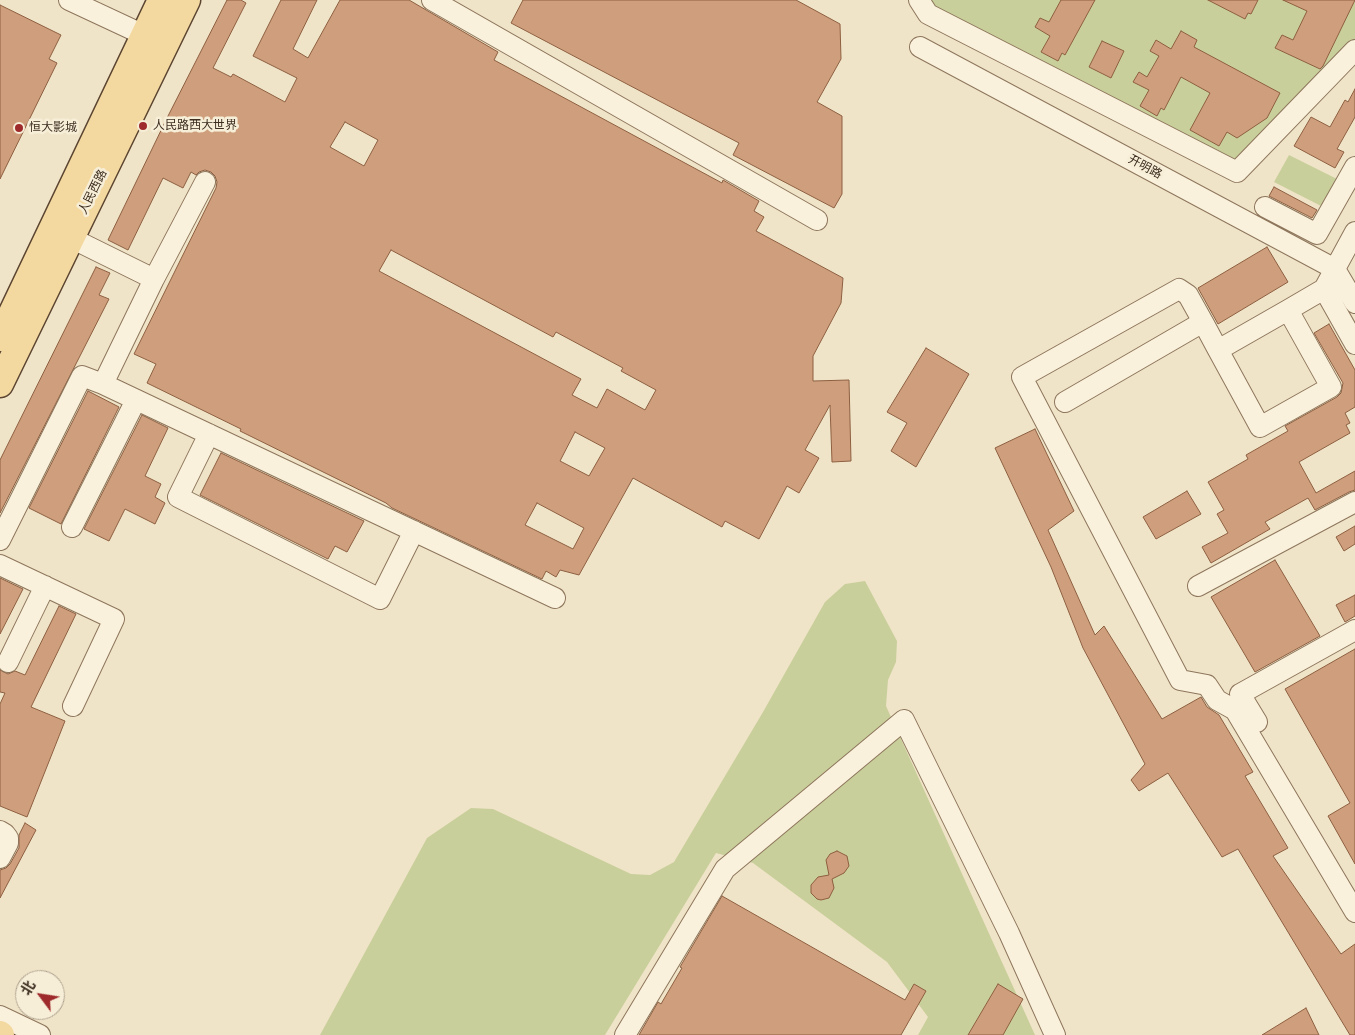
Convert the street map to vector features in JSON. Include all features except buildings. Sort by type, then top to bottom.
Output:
[{"type":"main road","name":"人民西路","points":[[2,327],[161,0]]},
{"type":"main road","name":"人民西路","points":[[0,384],[187,0]]},
{"type":"street","points":[[68,0],[144,35]]},
{"type":"street","points":[[432,0],[817,220]]},
{"type":"street","points":[[919,0],[928,14],[1237,172],[1355,50]]},
{"type":"street","name":"开明路","points":[[920,47],[1335,269]]},
{"type":"street","points":[[1265,207],[1317,234],[1355,167]]},
{"type":"street","points":[[102,384],[204,182]]},
{"type":"street","points":[[1218,350],[1324,289],[1355,232]]},
{"type":"street","points":[[71,238],[154,279]]},
{"type":"street","points":[[1335,269],[1355,303]]},
{"type":"street","points":[[1288,310],[1331,388],[1260,427],[1188,295],[1179,289],[1022,377],[1180,680],[1207,685],[1217,700],[1235,710],[1355,912]]},
{"type":"street","points":[[1324,289],[1355,344]]},
{"type":"street","points":[[1065,402],[1203,322]]},
{"type":"street","points":[[0,540],[82,376],[555,598]]},
{"type":"street","points":[[72,527],[136,400]]},
{"type":"street","points":[[209,434],[178,496],[380,599],[414,531]]},
{"type":"street","points":[[1198,586],[1355,502]]},
{"type":"street","points":[[0,565],[114,618],[73,706]]},
{"type":"street","points":[[8,662],[45,586]]},
{"type":"street","points":[[1346,874],[1240,694],[1355,630]]},
{"type":"street","points":[[625,1035],[725,869],[904,720],[1009,933],[1055,1035]]},
{"type":"street","points":[[0,831],[8,838],[8,843],[0,857]]},
{"type":"street","points":[[0,1016],[40,1035]]},
{"type":"green space","points":[[919,0],[1355,0],[1355,50],[1237,172]]},
{"type":"green space","points":[[1289,155],[1341,181],[1327,209],[1274,182]]},
{"type":"green space","points":[[865,581],[897,641],[896,662],[888,680],[886,706],[1035,1035],[918,1035],[928,1017],[887,962],[753,863],[716,853],[605,1035],[320,1035],[427,838],[471,808],[493,809],[631,874],[650,875],[674,862],[763,712],[825,602],[845,584]]},
{"type":"place","name":"人民路西大世界","points":[[143,126]]},
{"type":"place","name":"恒大影城","points":[[19,128]]}]
